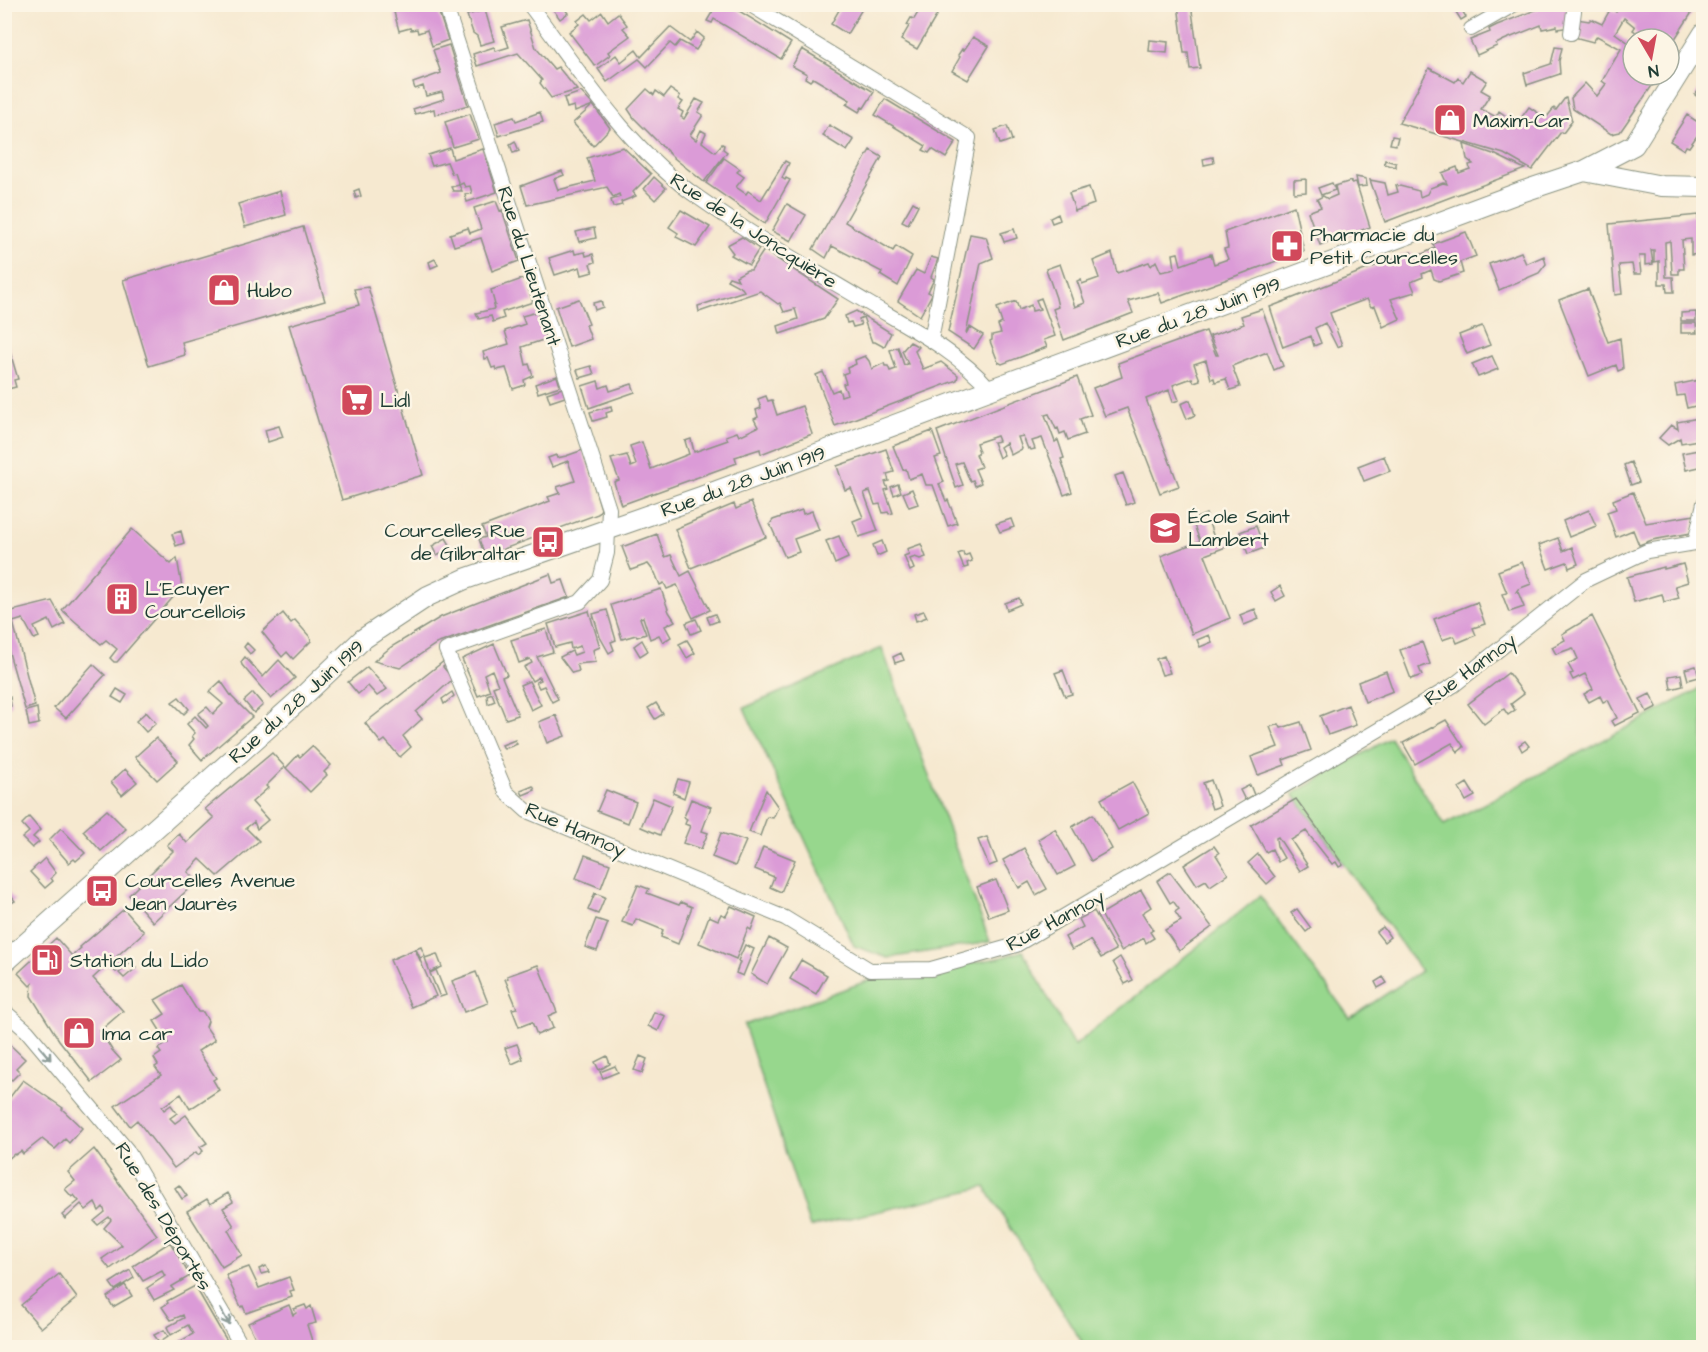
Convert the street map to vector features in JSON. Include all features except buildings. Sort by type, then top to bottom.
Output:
[{"type":"main road","name":"Rue du 28 Juin 1919","points":[[4,963],[297,702],[363,639],[428,596],[465,579],[701,497],[990,388],[1521,192],[1584,171],[1634,146],[1704,33]]},
{"type":"main road","points":[[1584,171],[1662,186],[1704,187]]},
{"type":"street","name":"Rue du Lieutenant","points":[[445,4],[609,509],[607,554],[600,580],[580,602],[446,650]]},
{"type":"street","name":"Rue de la Joncquière","points":[[529,4],[604,104],[656,165],[698,197],[803,265],[931,340],[975,372],[990,388]]},
{"type":"street","points":[[749,4],[969,138],[931,340]]},
{"type":"street","points":[[1471,29],[1515,4]]},
{"type":"street","points":[[1571,33],[1575,4]]},
{"type":"street","points":[[1699,543],[1704,503]]},
{"type":"street","name":"Rue Hannoy","points":[[446,650],[506,792],[527,812],[785,918],[870,970],[931,969],[1016,945],[1454,685],[1586,580],[1647,552],[1699,543]]},
{"type":"street","name":"Rue des Déportés","points":[[4,1011],[27,1031],[127,1150],[243,1347]]},
{"type":"green space","points":[[882,648],[990,942],[888,958],[854,946],[744,708]]},
{"type":"green space","points":[[1703,687],[1703,1347],[1085,1347],[985,1187],[810,1227],[744,1025],[867,981],[999,958],[1023,951],[1074,1046],[1260,896],[1350,1018],[1421,971],[1293,794],[1390,738],[1444,825]]},
{"type":"place","name":"Maxim-Car","points":[[1450,120]]},
{"type":"place","name":"Pharmacie du Petit Courcelles","points":[[1287,246]]},
{"type":"place","name":"Hubo","points":[[224,290]]},
{"type":"place","name":"Lidl","points":[[357,400]]},
{"type":"place","name":"École Saint Lambert","points":[[1165,528]]},
{"type":"place","name":"Courcelles Rue de Gilbraltar","points":[[548,542]]},
{"type":"place","name":"L'Ecuyer Courcellois","points":[[122,599]]},
{"type":"place","name":"Courcelles Avenue Jean Jaurès","points":[[102,891]]},
{"type":"place","name":"Station du Lido","points":[[47,960]]},
{"type":"place","name":"Ima car","points":[[79,1033]]}]
